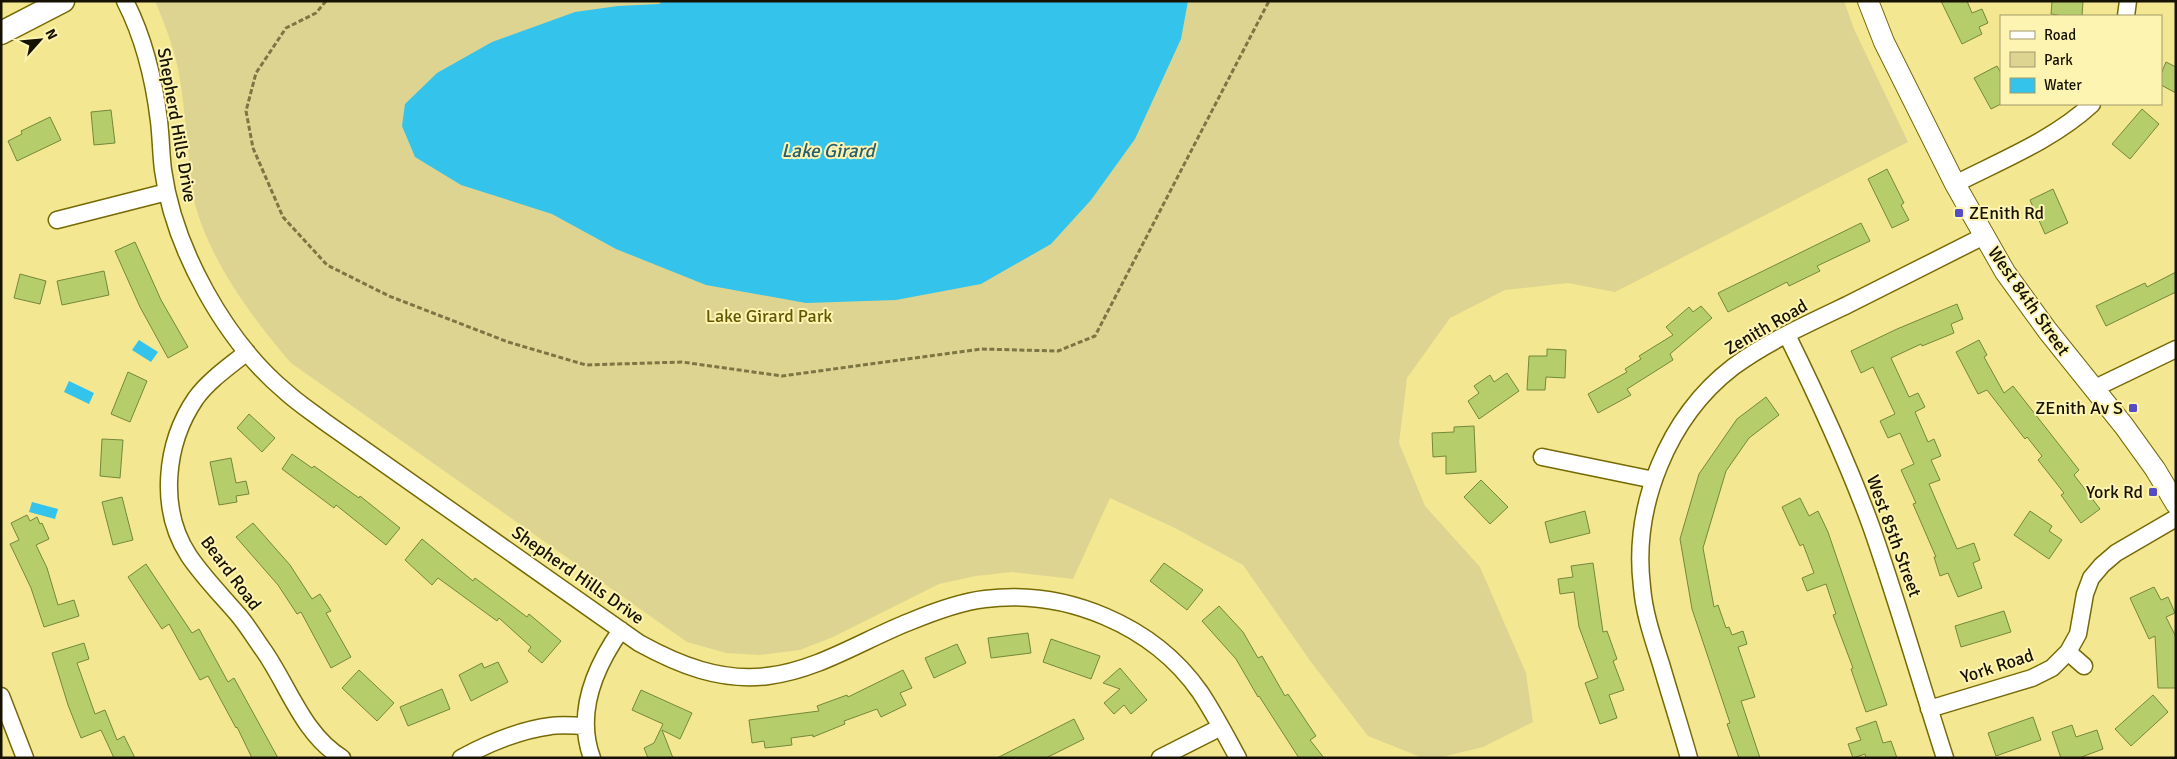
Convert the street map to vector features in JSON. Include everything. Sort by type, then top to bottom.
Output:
[{"type":"main road","points":[[1,33],[63,1]]},
{"type":"street","name":"Shepherd Hills Drive","points":[[125,1],[143,45],[152,82],[167,192],[175,220],[194,268],[219,312],[247,352],[285,392],[318,417],[639,643],[669,660],[700,671],[733,676],[768,676],[800,669],[945,608],[984,599],[1025,597],[1066,604],[1105,616],[1141,636],[1173,662],[1200,692],[1238,758]]},
{"type":"street","name":"West 84th Street","points":[[1868,1],[1884,42],[1955,184],[2006,272],[2046,330],[2124,426],[2155,469],[2176,504]]},
{"type":"street","points":[[2126,15],[2128,1]]},
{"type":"street","points":[[1955,184],[2052,135],[2074,120],[2091,105]]},
{"type":"street","points":[[57,220],[167,192]]},
{"type":"street","name":"Zenith Road","points":[[1689,758],[1650,628],[1642,588],[1640,545],[1646,504],[1659,466],[1678,429],[1702,396],[1733,367],[1787,335],[1984,236]]},
{"type":"street","name":"West 85th Street","points":[[1787,335],[1832,428],[1870,525],[1945,758]]},
{"type":"street","points":[[2093,389],[2176,349]]},
{"type":"street","name":"Beard Road","points":[[247,352],[197,396],[183,420],[173,447],[169,475],[169,502],[177,530],[188,554],[242,619],[274,665],[301,715],[315,735],[333,753],[342,758]]},
{"type":"street","points":[[1542,457],[1654,480]]},
{"type":"street","name":"York Road","points":[[1929,708],[2032,678],[2052,668],[2068,652],[2078,634],[2085,594],[2091,578],[2116,553],[2176,518]]},
{"type":"street","points":[[592,758],[586,726],[588,701],[594,676],[606,652],[621,630]]},
{"type":"street","points":[[2068,652],[2084,666]]},
{"type":"street","points":[[1,696],[25,758]]},
{"type":"street","points":[[461,758],[488,744],[520,732],[552,725],[586,726]]},
{"type":"street","points":[[1160,758],[1221,727]]},
{"type":"path","points":[[326,1],[316,13],[286,28],[256,74],[246,111],[253,148],[283,217],[327,265],[389,296],[489,335],[586,365],[682,362],[782,376],[981,349],[1058,351],[1095,336],[1269,1]]},
{"type":"green space","name":"Lake Girard Park","points":[[155,1],[1844,1],[1854,29],[1908,142],[1615,292],[1568,283],[1505,290],[1450,318],[1407,378],[1399,443],[1425,506],[1480,567],[1526,673],[1533,722],[1483,747],[1438,758],[1423,758],[1368,736],[1311,662],[1243,565],[1175,528],[1110,498],[1073,579],[1012,572],[976,576],[939,584],[833,637],[800,650],[760,655],[726,653],[687,642],[291,363],[249,310],[224,270],[203,229],[194,200],[176,60]]},
{"type":"water","name":"Lake Girard","points":[[663,1],[1188,1],[1181,39],[1135,139],[1091,200],[1051,244],[981,284],[896,300],[806,303],[706,285],[616,249],[552,214],[461,185],[415,157],[402,126],[405,104],[437,73],[492,42],[575,12],[618,6],[659,4]]},
{"type":"water","points":[[139,340],[158,352],[151,362],[132,350]]},
{"type":"water","points":[[69,381],[94,393],[89,404],[64,392]]},
{"type":"water","points":[[32,502],[58,509],[55,519],[29,512]]},
{"type":"building","points":[[1941,1],[1967,1],[1972,13],[1982,9],[1988,23],[1979,27],[1982,34],[1962,44]]},
{"type":"building","points":[[2052,1],[2083,1],[2082,15],[2051,14]]},
{"type":"building","points":[[2166,62],[2176,67],[2176,93],[2162,86],[2162,72]]},
{"type":"building","points":[[1997,66],[2000,71],[2000,104],[1991,109],[1974,78]]},
{"type":"building","points":[[2142,109],[2159,124],[2130,159],[2112,144]]},
{"type":"building","points":[[111,110],[115,143],[94,145],[91,112]]},
{"type":"building","points":[[50,117],[61,140],[17,161],[8,141],[22,134],[21,131]]},
{"type":"building","points":[[1887,169],[1904,203],[1901,205],[1909,220],[1892,228],[1868,179]]},
{"type":"building","points":[[2053,189],[2068,223],[2045,234],[2030,200]]},
{"type":"building","points":[[1861,223],[1870,241],[1817,266],[1820,271],[1789,286],[1787,282],[1728,312],[1718,293]]},
{"type":"building","points":[[135,242],[161,300],[188,347],[168,358],[140,307],[115,251]]},
{"type":"building","points":[[104,271],[109,295],[62,305],[57,281]]},
{"type":"building","points":[[2176,272],[2176,292],[2106,326],[2096,306],[2145,283],[2147,287]]},
{"type":"building","points":[[20,274],[46,281],[40,304],[14,298]]},
{"type":"building","points":[[1957,304],[1963,319],[1951,324],[1954,333],[1922,346],[1921,344],[1891,358],[1909,397],[1918,393],[1925,407],[1915,412],[1928,442],[1934,439],[1941,456],[1931,460],[1940,480],[1929,484],[1957,549],[1974,543],[1980,560],[1973,563],[1982,588],[1958,597],[1948,573],[1940,576],[1934,557],[1936,557],[1913,504],[1916,503],[1901,470],[1914,464],[1900,433],[1888,438],[1880,421],[1895,414],[1873,367],[1861,373],[1851,351]]},
{"type":"building","points":[[1701,306],[1712,318],[1670,354],[1673,360],[1627,389],[1631,395],[1598,413],[1588,394],[1627,372],[1625,369],[1641,359],[1639,356],[1673,335],[1666,327],[1689,307],[1693,312]]},
{"type":"building","points":[[1979,340],[1987,355],[1984,357],[2004,393],[2013,386],[2079,470],[2074,475],[2100,509],[2081,523],[2061,495],[2064,493],[2038,460],[2042,456],[2027,437],[2025,439],[1987,390],[1978,394],[1956,352]]},
{"type":"building","points":[[1547,349],[1566,350],[1565,378],[1546,377],[1545,390],[1527,390],[1529,356],[1547,356]]},
{"type":"building","points":[[128,372],[147,381],[130,422],[111,414]]},
{"type":"building","points":[[1507,373],[1519,391],[1479,419],[1468,401],[1479,393],[1474,386],[1490,375],[1494,382]]},
{"type":"building","points":[[1766,397],[1779,415],[1749,438],[1726,471],[1703,548],[1714,607],[1718,605],[1726,628],[1729,627],[1732,635],[1743,631],[1747,644],[1738,647],[1755,697],[1741,701],[1760,758],[1739,758],[1727,724],[1730,723],[1692,609],[1680,539],[1699,474],[1737,419]]},
{"type":"building","points":[[249,414],[275,438],[262,452],[237,428]]},
{"type":"building","points":[[1474,426],[1476,472],[1446,474],[1446,456],[1433,457],[1432,433],[1454,432],[1454,427]]},
{"type":"building","points":[[102,439],[123,440],[120,478],[100,476]]},
{"type":"building","points":[[292,454],[312,468],[314,466],[359,498],[360,496],[400,528],[386,545],[336,505],[334,508],[282,469]]},
{"type":"building","points":[[231,458],[236,483],[246,481],[249,494],[236,496],[237,502],[219,505],[210,462]]},
{"type":"building","points":[[1481,480],[1508,507],[1490,524],[1464,497]]},
{"type":"building","points":[[122,497],[133,540],[113,545],[102,502]]},
{"type":"building","points":[[1800,498],[1809,516],[1818,511],[1828,532],[1887,705],[1866,712],[1851,669],[1853,668],[1833,615],[1836,614],[1826,584],[1807,591],[1802,578],[1814,573],[1803,544],[1800,546],[1782,507]]},
{"type":"building","points":[[1585,511],[1590,533],[1550,543],[1545,522]]},
{"type":"building","points":[[2030,511],[2052,526],[2049,531],[2062,540],[2049,559],[2014,535]]},
{"type":"building","points":[[27,515],[30,521],[37,517],[40,524],[42,523],[49,539],[36,545],[47,568],[58,605],[74,600],[79,616],[44,627],[31,588],[10,544],[19,540],[11,523]]},
{"type":"building","points":[[253,523],[290,565],[312,599],[320,594],[331,611],[326,613],[351,657],[331,668],[301,612],[297,614],[278,585],[236,537]]},
{"type":"building","points":[[422,539],[473,581],[475,578],[527,617],[529,614],[561,641],[542,663],[528,651],[531,647],[499,618],[497,621],[438,578],[432,585],[405,560]]},
{"type":"building","points":[[1164,563],[1203,590],[1187,610],[1150,581]]},
{"type":"building","points":[[1593,563],[1603,632],[1607,631],[1617,659],[1613,661],[1624,690],[1609,695],[1617,718],[1600,724],[1585,683],[1598,678],[1579,627],[1574,592],[1560,594],[1558,579],[1573,577],[1571,566]]},
{"type":"building","points":[[146,564],[192,633],[199,629],[228,682],[234,678],[278,758],[252,758],[208,676],[200,680],[169,624],[162,629],[128,577]]},
{"type":"building","points":[[2154,587],[2161,600],[2168,597],[2175,613],[2166,617],[2176,637],[2176,688],[2158,688],[2155,636],[2149,639],[2130,598]]},
{"type":"building","points":[[1219,606],[1243,632],[1258,658],[1262,656],[1285,696],[1288,694],[1316,736],[1310,740],[1324,758],[1299,758],[1258,697],[1236,659],[1202,621]]},
{"type":"building","points":[[2004,611],[2011,632],[1961,647],[1955,626]]},
{"type":"building","points":[[1028,633],[1031,653],[991,658],[988,638]]},
{"type":"building","points":[[1051,639],[1100,656],[1091,679],[1043,662]]},
{"type":"building","points":[[84,643],[89,659],[77,663],[95,714],[105,710],[117,740],[124,736],[135,758],[114,758],[101,730],[81,738],[68,705],[52,653]]},
{"type":"building","points":[[957,644],[966,663],[934,678],[925,658]]},
{"type":"building","points":[[498,662],[508,682],[471,701],[459,675],[482,663],[484,668]]},
{"type":"building","points":[[1120,668],[1147,700],[1131,714],[1124,705],[1114,714],[1104,703],[1120,689],[1103,683]]},
{"type":"building","points":[[359,670],[394,703],[377,721],[342,688]]},
{"type":"building","points":[[903,670],[912,688],[900,693],[906,705],[881,717],[877,709],[844,721],[845,724],[813,737],[813,735],[791,738],[792,745],[765,748],[764,741],[752,743],[749,720],[819,711],[817,706],[847,695],[848,697]]},
{"type":"building","points":[[442,689],[450,709],[408,726],[400,707]]},
{"type":"building","points":[[641,690],[692,713],[680,739],[662,730],[673,758],[648,758],[644,748],[654,743],[663,724],[632,710]]},
{"type":"building","points":[[2153,695],[2168,712],[2131,746],[2115,729]]},
{"type":"building","points":[[2033,717],[2041,740],[1996,756],[1988,733]]},
{"type":"building","points":[[1074,719],[1084,739],[1046,758],[997,758]]},
{"type":"building","points":[[1876,721],[1883,743],[1891,741],[1897,758],[1866,758],[1865,754],[1853,758],[1848,744],[1861,740],[1856,728]]},
{"type":"building","points":[[2072,725],[2076,737],[2097,730],[2103,749],[2079,758],[2061,758],[2052,732]]},
{"type":"place","name":"ZEnith Rd","points":[[1959,213]]},
{"type":"place","name":"ZEnith Av S","points":[[2133,408]]},
{"type":"place","name":"York Rd","points":[[2153,492]]}]
